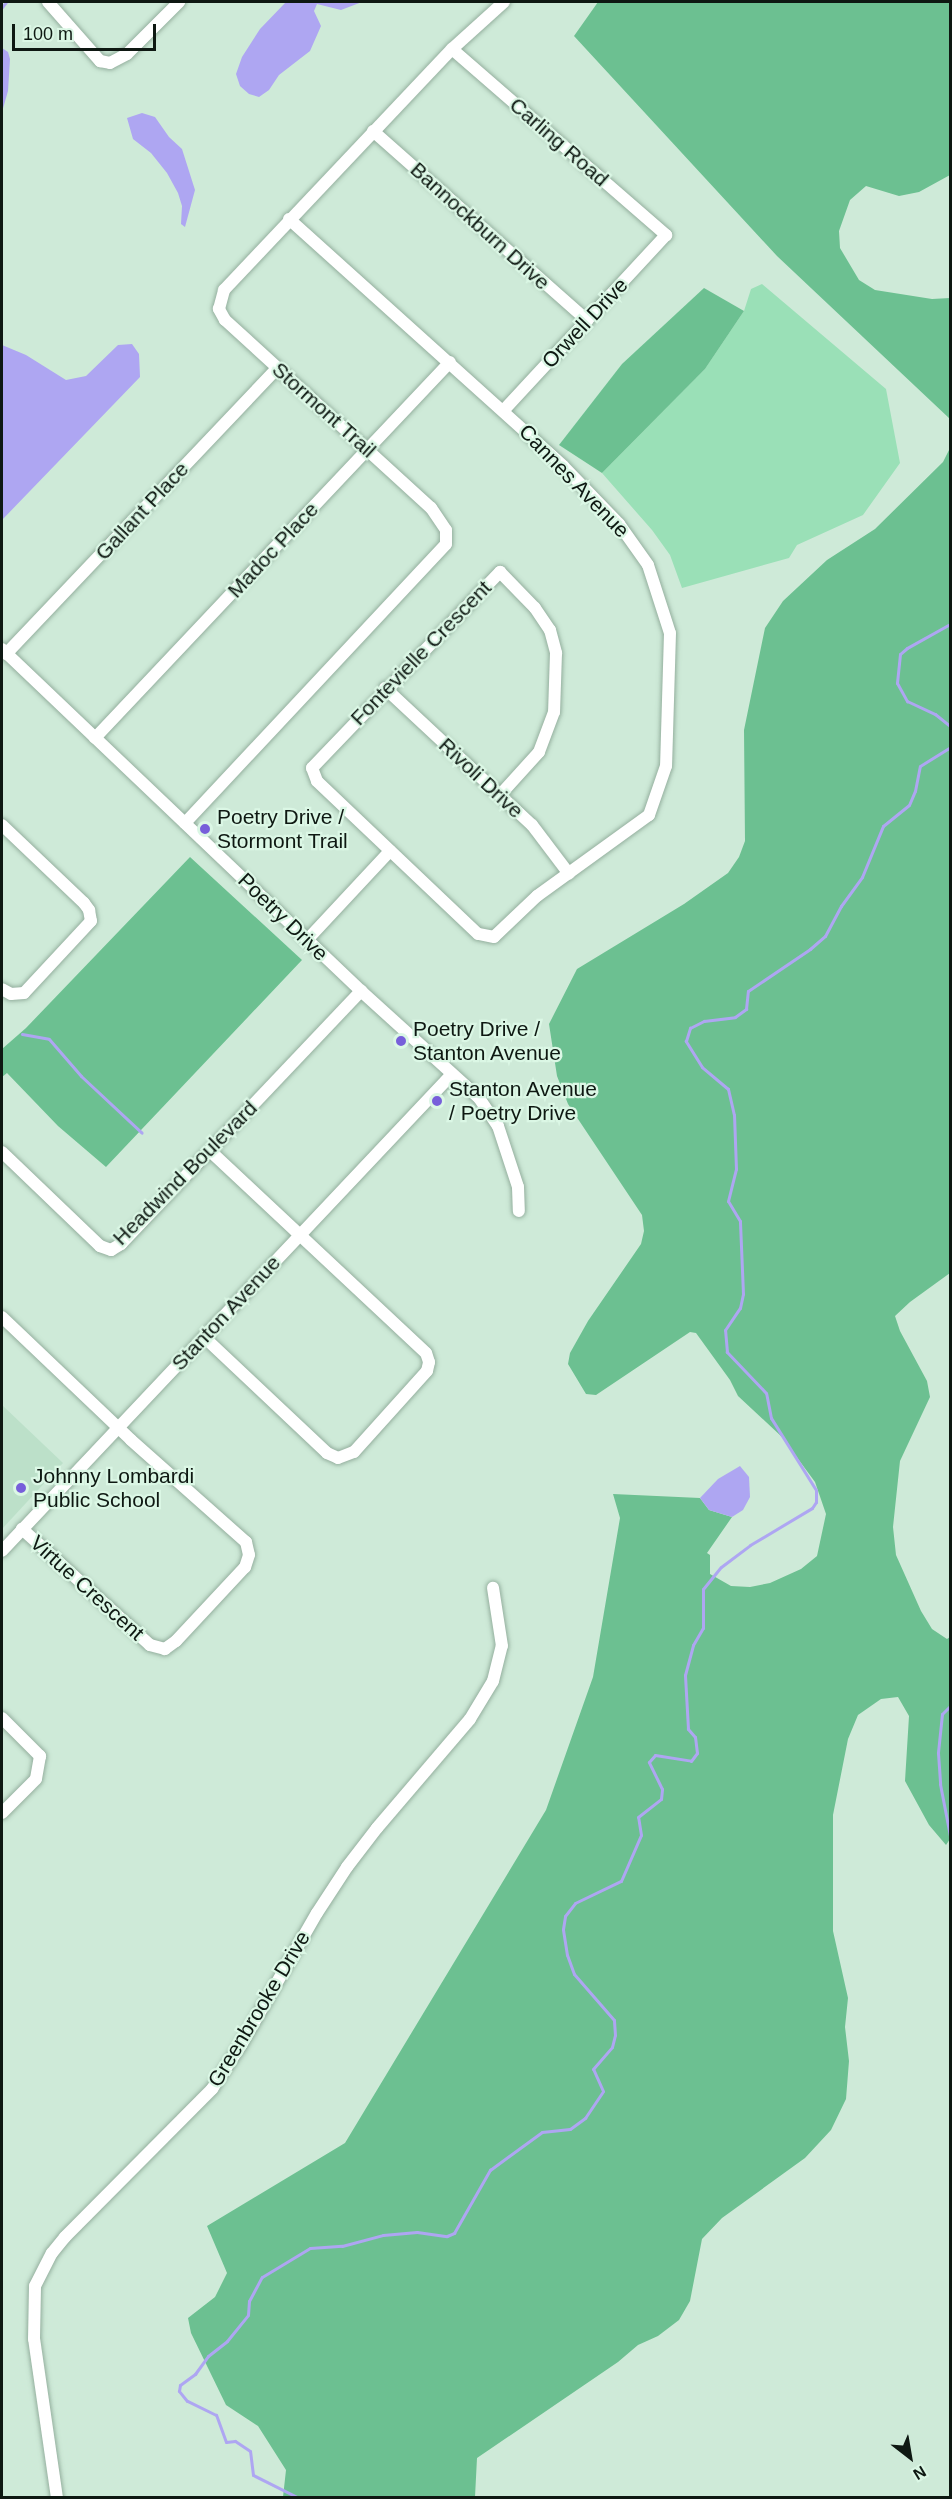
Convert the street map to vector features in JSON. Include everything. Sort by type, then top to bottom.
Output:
[{"type":"street","points":[[48,2],[100,61],[110,63],[127,54],[178,2]]},
{"type":"street","name":"Stormont Trail","points":[[185,823],[446,544],[446,530],[431,508],[225,320],[219,309],[224,290],[452,49],[504,2]]},
{"type":"street","name":"Carling Road","points":[[452,49],[666,235]]},
{"type":"street","name":"Bannockburn Drive","points":[[373,131],[587,320]]},
{"type":"street","name":"Cannes Avenue","points":[[289,219],[504,410],[619,524],[648,565],[670,633],[666,766],[649,815],[537,896],[494,937],[478,934],[317,781],[312,768]]},
{"type":"street","name":"Orwell Drive","points":[[504,410],[666,235]]},
{"type":"street","name":"Madoc Place","points":[[95,738],[450,362]]},
{"type":"street","name":"Gallant Place","points":[[4,652],[277,368]]},
{"type":"street","name":"Fontevielle Crescent","points":[[312,768],[386,688],[500,572],[540,615],[550,630],[556,653],[554,712],[539,752],[500,795]]},
{"type":"street","name":"Poetry Drive","points":[[4,652],[360,991],[478,1098],[498,1126],[519,1187],[519,1211]]},
{"type":"street","name":"Rivoli Drive","points":[[386,688],[532,825],[569,874]]},
{"type":"street","points":[[2,825],[84,903],[89,910],[91,921],[24,993],[11,994],[2,989]]},
{"type":"street","points":[[307,940],[390,851]]},
{"type":"street","name":"Headwind Boulevard","points":[[2,1152],[100,1246],[111,1250],[121,1244],[360,991]]},
{"type":"street","name":"Stanton Avenue","points":[[2,1551],[451,1075]]},
{"type":"street","points":[[204,1337],[327,1453],[338,1458],[354,1452],[427,1371],[429,1362],[426,1353],[210,1151]]},
{"type":"street","points":[[2,1317],[118,1428]]},
{"type":"street","name":"Virtue Crescent","points":[[22,1529],[150,1645],[165,1648],[176,1641],[245,1567],[249,1548],[246,1542],[118,1428]]},
{"type":"street","name":"Greenbrooke Drive","points":[[57,2498],[33,2339],[35,2286],[52,2253],[65,2237],[212,2089],[241,2045],[317,1913],[347,1867],[376,1828],[470,1719],[493,1681],[502,1646],[493,1588]]},
{"type":"street","points":[[2,1718],[40,1756],[36,1779],[2,1813]]},
{"type":"shaded area","points":[[286,2],[362,2],[341,10],[317,4],[314,11],[321,26],[310,51],[279,75],[269,90],[259,97],[249,94],[240,86],[236,74],[242,57],[260,29]]},
{"type":"shaded area","points":[[2,48],[8,52],[10,59],[8,91],[2,112]]},
{"type":"shaded area","points":[[142,113],[155,117],[169,137],[182,149],[195,190],[185,227],[181,224],[182,206],[178,193],[167,173],[151,153],[133,139],[127,118]]},
{"type":"shaded area","points":[[132,344],[139,354],[140,377],[2,520],[2,345],[26,355],[66,380],[86,376],[118,345]]},
{"type":"shaded area","name":"Johnny Lombardi Public School","points":[[2,1405],[63,1463],[2,1529]]},
{"type":"shaded area","points":[[740,1466],[749,1477],[750,1497],[743,1510],[732,1517],[709,1510],[700,1498],[718,1479]]},
{"type":"green space","points":[[598,2],[950,2],[950,175],[919,192],[899,196],[866,186],[850,200],[839,231],[840,248],[859,280],[875,290],[932,299],[950,298],[950,419],[777,256],[574,36]]},
{"type":"green space","points":[[762,284],[886,389],[900,463],[863,515],[797,545],[789,558],[682,588],[670,555],[652,530],[602,473],[705,369],[744,311],[751,289]]},
{"type":"green space","points":[[704,288],[744,311],[705,369],[602,473],[559,445],[622,364]]},
{"type":"green space","points":[[950,448],[950,1273],[895,1316],[900,1331],[927,1381],[930,1397],[900,1461],[893,1527],[896,1555],[921,1611],[932,1629],[947,1639],[950,1637],[950,1839],[946,1845],[929,1825],[905,1781],[909,1716],[898,1697],[881,1699],[858,1715],[848,1739],[833,1815],[833,1931],[848,1998],[845,2027],[849,2061],[846,2099],[831,2130],[805,2158],[722,2218],[702,2239],[690,2301],[679,2320],[658,2336],[638,2345],[618,2362],[477,2458],[475,2497],[283,2497],[286,2470],[258,2426],[226,2405],[191,2333],[188,2318],[215,2297],[227,2273],[207,2226],[345,2143],[546,1810],[593,1677],[620,1518],[613,1494],[700,1498],[709,1510],[732,1517],[707,1553],[710,1555],[710,1574],[731,1586],[750,1587],[770,1583],[801,1569],[817,1556],[826,1514],[815,1482],[782,1437],[738,1396],[730,1380],[696,1333],[690,1332],[596,1395],[586,1394],[568,1364],[570,1353],[588,1321],[641,1244],[644,1231],[642,1215],[568,1104],[557,1076],[549,1024],[577,969],[684,904],[728,873],[739,857],[745,841],[744,730],[765,628],[783,601],[827,560],[875,529],[943,462]]},
{"type":"green space","points":[[190,857],[302,960],[106,1167],[58,1126],[7,1073],[2,1077],[2,1049],[26,1028]]},
{"type":"waterway","points":[[2,7],[6,2]]},
{"type":"waterway","points":[[950,624],[900,654],[897,683],[907,701],[935,714],[950,726]]},
{"type":"waterway","points":[[299,2498],[253,2475],[250,2451],[235,2441],[226,2442],[216,2415],[187,2401],[179,2391],[180,2385],[195,2374],[208,2356],[227,2341],[248,2315],[249,2301],[262,2277],[310,2248],[342,2246],[383,2235],[417,2232],[447,2236],[454,2233],[490,2170],[542,2132],[570,2129],[585,2118],[603,2091],[593,2069],[612,2047],[615,2035],[614,2020],[574,1974],[567,1955],[563,1929],[565,1916],[575,1903],[621,1881],[641,1835],[638,1817],[661,1799],[662,1789],[649,1762],[655,1755],[691,1761],[697,1753],[695,1737],[688,1729],[685,1675],[693,1645],[703,1628],[703,1589],[721,1567],[750,1545],[812,1508],[816,1502],[816,1490],[771,1418],[766,1393],[727,1352],[725,1330],[740,1308],[743,1294],[740,1221],[728,1201],[736,1169],[734,1115],[728,1089],[702,1067],[686,1041],[690,1028],[704,1021],[735,1017],[746,1009],[748,991],[810,949],[825,936],[841,906],[862,877],[883,826],[909,805],[915,791],[920,766],[950,747]]},
{"type":"waterway","points":[[22,1034],[49,1039],[81,1076],[142,1133]]},
{"type":"waterway","points":[[950,1706],[942,1714],[938,1753],[940,1784],[950,1836]]},
{"type":"place","name":"Poetry Drive / Stormont Trail","points":[[205,829]]},
{"type":"place","name":"Poetry Drive / Stanton Avenue","points":[[401,1041]]},
{"type":"place","name":"Stanton Avenue / Poetry Drive","points":[[437,1101]]},
{"type":"place","name":"Johnny Lombardi Public School","points":[[21,1488]]}]
